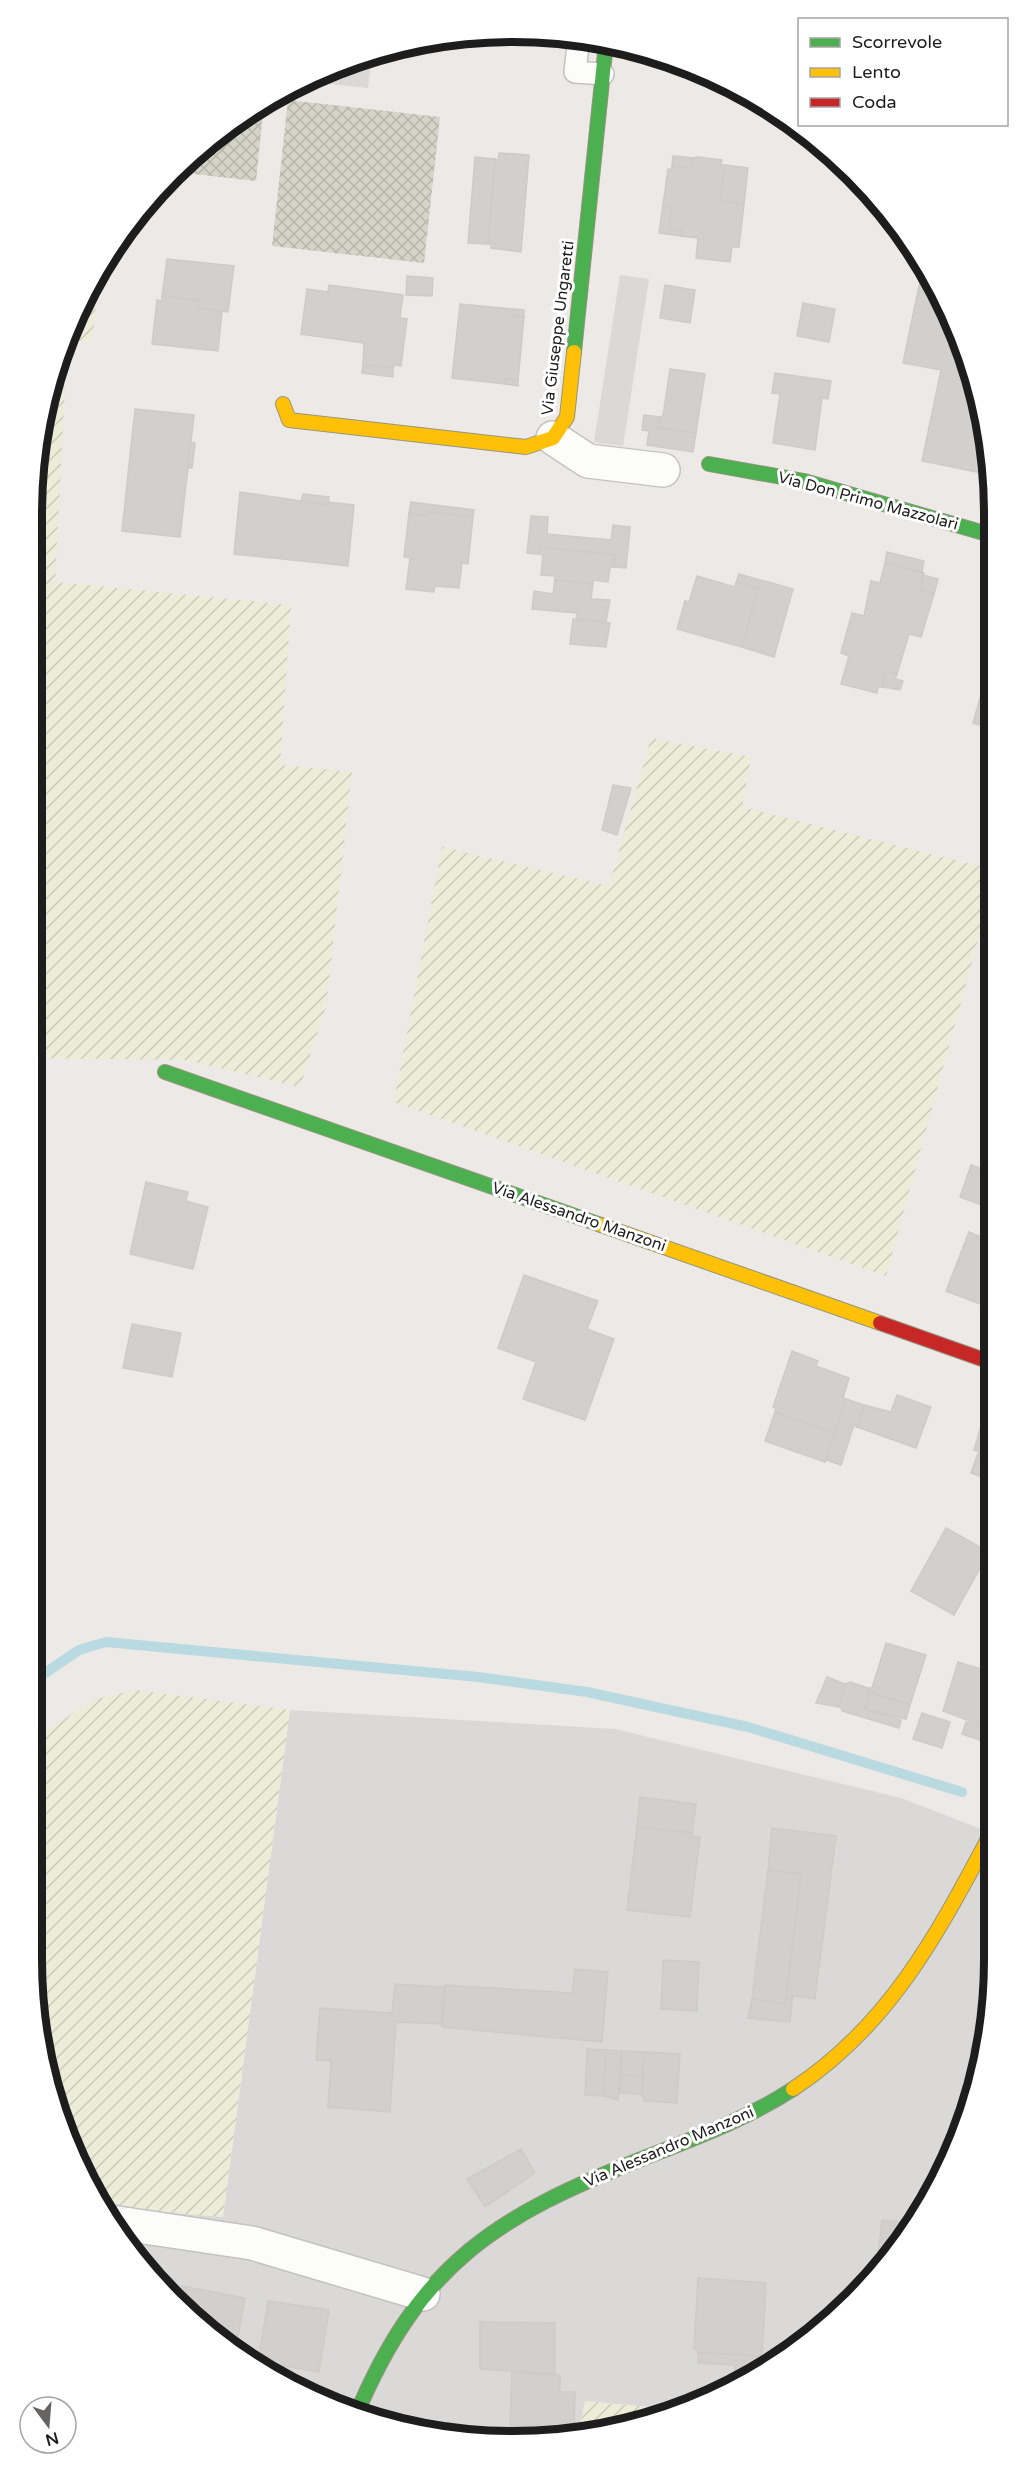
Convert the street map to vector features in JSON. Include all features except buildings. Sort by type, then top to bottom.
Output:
[{"type":"street","name":"Via Giuseppe Ungaretti","points":[[283,404],[289,420],[516,446],[544,443],[553,438],[567,417],[605,51]]},
{"type":"street","points":[[553,438],[588,461],[663,470]]},
{"type":"street","name":"Via Don Primo Mazzolari","points":[[709,464],[804,481],[984,533]]},
{"type":"street","name":"Via Alessandro Manzoni","points":[[165,1072],[984,1360]]},
{"type":"street","name":"Via Alessandro Manzoni","points":[[360,2405],[389,2340],[423,2294],[459,2256],[540,2202],[692,2141],[770,2103],[820,2071],[889,2005],[915,1970],[984,1855]]},
{"type":"street","points":[[122,2224],[252,2242],[423,2294]]},
{"type":"lane","points":[[578,47],[575,72],[603,74]]},
{"type":"shaded area","points":[[371,64],[368,88],[322,83]]},
{"type":"shaded area","points":[[288,100],[440,117],[424,263],[272,246]]},
{"type":"shaded area","points":[[263,114],[256,181],[187,173],[226,139]]},
{"type":"shaded area","points":[[620,275],[649,279],[623,446],[594,442]]},
{"type":"shaded area","points":[[290,1710],[615,1729],[901,1798],[984,1830],[984,1960],[980,2021],[968,2082],[948,2140],[935,2168],[905,2222],[887,2247],[846,2293],[800,2334],[775,2352],[721,2382],[658,2408],[585,2401],[580,2426],[544,2430],[482,2430],[452,2427],[391,2415],[362,2406],[277,2368],[226,2334],[202,2314],[159,2271],[139,2247],[112,2208],[223,2217]]},
{"type":"green space","points":[[97,293],[92,341],[75,341]]},
{"type":"green space","points":[[60,385],[65,386],[55,582],[291,605],[280,765],[352,772],[326,1006],[300,1087],[186,1060],[42,1058],[42,513],[46,452]]},
{"type":"green space","points":[[651,738],[751,757],[742,807],[984,867],[984,918],[886,1276],[394,1102],[442,847],[609,886]]},
{"type":"green space","points":[[135,1690],[290,1710],[223,2217],[112,2208],[78,2140],[58,2082],[51,2052],[43,1991],[42,1731],[57,1724],[93,1700]]},
{"type":"green space","points":[[585,2401],[658,2408],[605,2422],[580,2426]]},
{"type":"waterway","points":[[42,1675],[79,1650],[106,1642],[478,1677],[587,1692],[748,1727],[962,1792]]},
{"type":"traffic: fast","points":[[574,352],[605,51]]},
{"type":"traffic: fast","points":[[709,464],[804,481],[984,533]]},
{"type":"traffic: fast","points":[[165,1072],[601,1225]]},
{"type":"traffic: fast","points":[[361,2405],[381,2363],[407,2319],[436,2282],[468,2251],[505,2225],[546,2201],[592,2179],[720,2127],[757,2110],[793,2089]]},
{"type":"traffic: slow","points":[[283,404],[289,420],[526,447],[553,438],[567,417],[574,352]]},
{"type":"traffic: slow","points":[[601,1225],[880,1323]]},
{"type":"traffic: slow","points":[[793,2089],[828,2063],[859,2035],[886,2004],[933,1938],[984,1846]]},
{"type":"traffic: jam","points":[[880,1323],[984,1360]]}]
